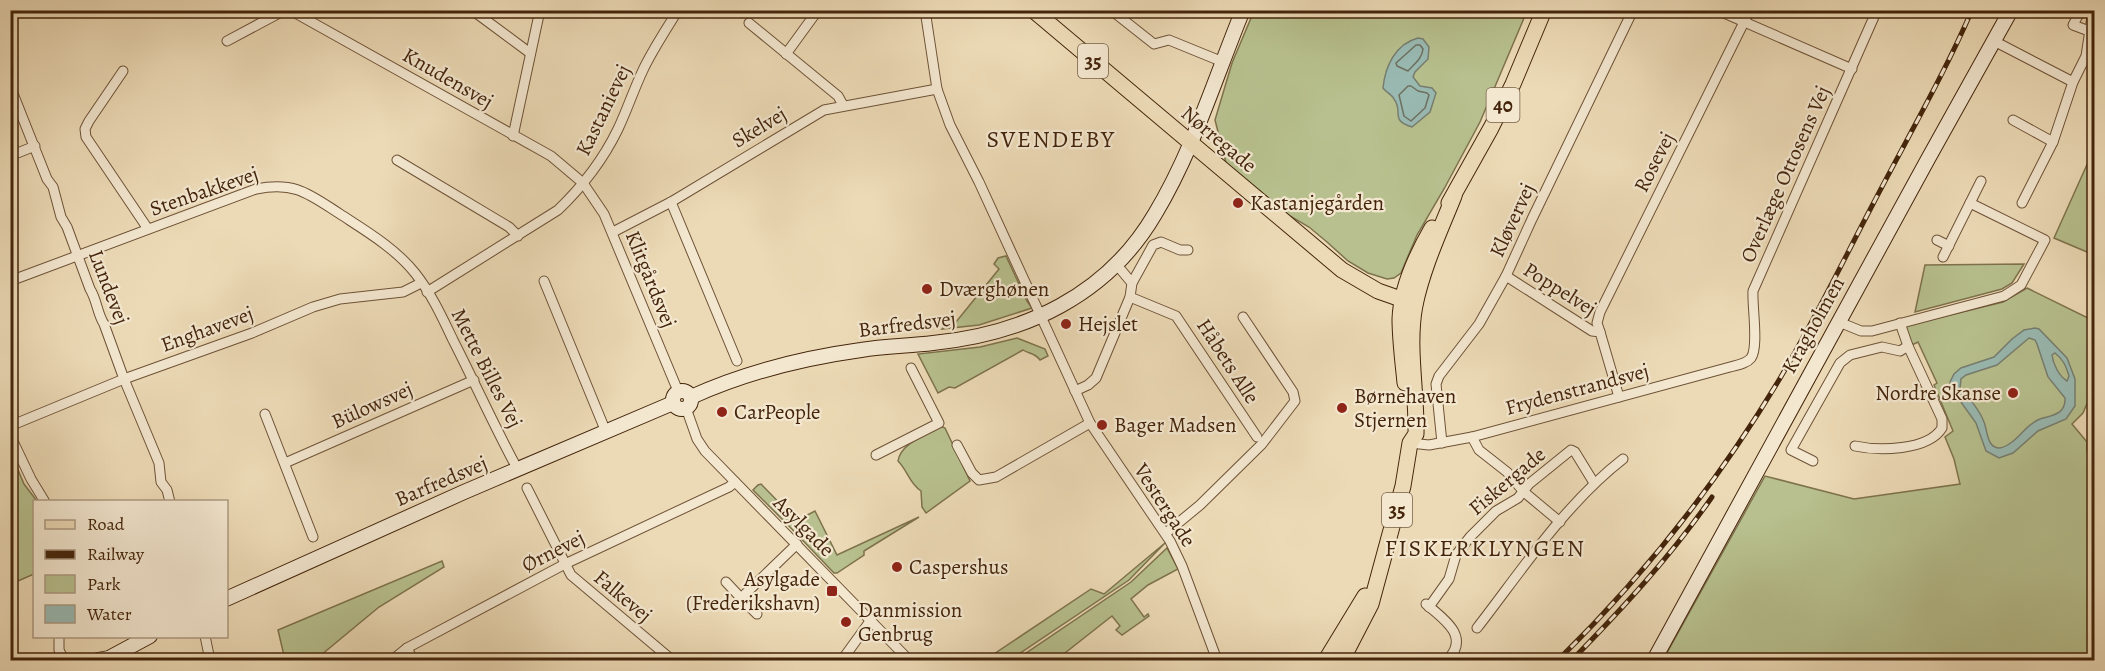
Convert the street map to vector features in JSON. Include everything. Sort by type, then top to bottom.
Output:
[{"type":"main road","name":"Nørregade","points":[[1033,10],[1342,270],[1362,284],[1409,302]]},
{"type":"main road","name":"40","points":[[1409,302],[1454,195],[1513,84],[1544,10]]},
{"type":"main road","name":"35","points":[[1342,660],[1378,575],[1398,507],[1410,443],[1407,430],[1400,318],[1409,302]]},
{"type":"main road","name":"35","points":[[1326,660],[1367,602]]},
{"type":"street","points":[[227,41],[285,10]]},
{"type":"street","name":"Knudensvej","points":[[290,10],[551,156],[583,183]]},
{"type":"street","points":[[472,10],[530,53]]},
{"type":"street","points":[[513,136],[540,10]]},
{"type":"street","name":"Kastanievej","points":[[427,292],[558,210],[583,183],[618,129],[643,71],[678,10]]},
{"type":"street","points":[[786,54],[818,10]]},
{"type":"street","name":"Vestergade","points":[[925,10],[937,89],[950,125],[979,182],[1090,423],[1166,533],[1182,566],[1217,660]]},
{"type":"street","points":[[1111,10],[1154,44],[1170,40],[1223,62]]},
{"type":"street","name":"Barfredsvej","points":[[228,598],[317,557],[606,432],[745,377],[861,350],[990,335],[1040,317],[1094,284],[1127,252],[1154,217],[1190,142],[1243,10]]},
{"type":"street","name":"Kløvervej","points":[[1442,442],[1436,384],[1439,376],[1479,324],[1506,276],[1633,10]]},
{"type":"street","points":[[1717,10],[1852,69]]},
{"type":"street","name":"Rosevej","points":[[1600,332],[1597,323],[1600,312],[1750,10]]},
{"type":"street","name":"Overlæge Ottosens Vej","points":[[1751,358],[1756,347],[1753,316],[1754,291],[1878,10]]},
{"type":"street","name":"Kragholmen","points":[[1654,660],[2011,10]]},
{"type":"street","points":[[2087,12],[2073,25],[2089,32]]},
{"type":"street","points":[[2022,204],[2053,142],[2073,82],[2085,56],[2089,32],[2087,12]]},
{"type":"street","points":[[749,23],[838,96],[843,105]]},
{"type":"street","points":[[1994,41],[2073,82]]},
{"type":"street","points":[[123,71],[89,122],[86,137],[148,229]]},
{"type":"street","name":"Lundevej","points":[[10,86],[47,179],[53,187],[61,217],[95,296],[99,316],[159,463],[161,482],[167,490],[170,500]]},
{"type":"street","name":"Skelvej","points":[[613,232],[671,202],[824,110],[937,89]]},
{"type":"street","points":[[2013,120],[2053,142]]},
{"type":"street","points":[[10,156],[35,146]]},
{"type":"street","points":[[397,160],[509,227],[518,236]]},
{"type":"street","points":[[1943,257],[1981,181]]},
{"type":"street","name":"Klitgårdsvej","points":[[583,183],[601,208],[613,232],[682,400]]},
{"type":"street","points":[[2019,183],[2029,188]]},
{"type":"street","name":"Stenbakkevej","points":[[10,281],[256,189],[281,185],[315,198],[381,241],[408,265],[421,283]]},
{"type":"street","points":[[671,202],[737,361]]},
{"type":"street","points":[[1839,322],[1861,331],[1872,331],[2004,296],[2021,285],[2045,240],[1970,203]]},
{"type":"street","points":[[1938,240],[1949,246]]},
{"type":"street","points":[[1075,391],[1096,378],[1130,297],[1132,283],[1156,243],[1161,242],[1180,250],[1188,250]]},
{"type":"street","points":[[1116,264],[1132,283]]},
{"type":"street","name":"Poppelvej","points":[[1506,276],[1592,331],[1600,332],[1618,397]]},
{"type":"street","points":[[544,280],[606,432]]},
{"type":"street","name":"Mette Billes Vej","points":[[421,283],[474,380],[518,470]]},
{"type":"street","name":"Enghavevej","points":[[10,426],[313,308],[340,299],[403,292],[421,283]]},
{"type":"street","name":"Håbets Alle","points":[[1130,297],[1176,316],[1257,437]]},
{"type":"street","points":[[1166,533],[1200,505],[1262,444],[1295,401],[1293,392],[1243,317]]},
{"type":"street","points":[[1854,446],[1865,448],[1914,446],[1932,439],[1942,428],[1942,419],[1908,346],[1900,323]]},
{"type":"street","points":[[1813,461],[1791,450],[1840,363],[1851,355],[1882,346],[1900,351],[1908,346]]},
{"type":"street","name":"Frydenstrandsvej","points":[[1410,443],[1429,445],[1472,437],[1730,367],[1744,363],[1751,358]]},
{"type":"street","points":[[876,455],[939,423],[911,368]]},
{"type":"street","name":"Bülowsvej","points":[[285,463],[474,380]]},
{"type":"street","name":"Asylgade","points":[[682,400],[696,439],[705,451],[909,660]]},
{"type":"street","points":[[264,414],[313,537]]},
{"type":"street","points":[[957,445],[972,473],[979,480],[985,480],[996,477],[1090,423]]},
{"type":"street","points":[[10,435],[31,479],[44,500]]},
{"type":"street","points":[[1472,437],[1479,450],[1507,472],[1524,492],[1560,522]]},
{"type":"street","name":"Fiskergade","points":[[1447,660],[1455,652],[1454,631],[1427,605],[1449,579],[1456,555],[1470,537],[1496,512],[1518,498],[1529,484],[1571,450],[1594,483]]},
{"type":"street","points":[[1477,628],[1560,522],[1594,483],[1623,459]]},
{"type":"street","name":"Ørnevej","points":[[392,660],[407,648],[565,564],[729,487],[735,482]]},
{"type":"street","name":"Falkevej","points":[[527,488],[571,575],[672,660]]},
{"type":"street","points":[[741,598],[797,544]]},
{"type":"street","points":[[726,582],[757,614]]},
{"type":"street","points":[[842,660],[871,620]]},
{"type":"street","points":[[59,638],[59,650],[64,660]]},
{"type":"street","points":[[104,660],[146,638]]},
{"type":"street","points":[[205,638],[210,660]]},
{"type":"street","points":[[407,648],[413,660]]},
{"type":"green space","points":[[1254,11],[1527,11],[1480,122],[1417,235],[1401,273],[1394,278],[1387,279],[1368,273],[1348,261],[1309,227],[1290,216],[1226,163],[1215,120],[1232,63]]},
{"type":"green space","points":[[2094,149],[2094,255],[2054,238]]},
{"type":"green space","points":[[1006,256],[1032,308],[979,325],[942,329],[950,318],[956,322],[999,269],[994,264],[998,258]]},
{"type":"green space","points":[[2024,264],[2012,283],[2002,289],[1915,312],[1925,265]]},
{"type":"green space","points":[[2027,288],[2094,321],[2094,375],[2091,383],[2094,384],[2094,394],[2091,394],[2083,413],[2072,424],[2087,442],[2087,451],[2094,456],[2094,660],[1769,660],[1768,656],[1663,660],[1765,476],[1854,499],[1960,484],[1954,459],[1945,437],[1953,431],[1934,385],[1937,383],[1918,342],[1912,345],[1905,326],[2003,302]]},
{"type":"green space","points":[[1017,338],[1045,349],[1048,356],[1040,360],[1023,350],[955,388],[949,387],[938,393],[918,354],[980,347]]},
{"type":"green space","points":[[940,426],[945,428],[970,481],[926,513],[922,507],[921,491],[898,461],[900,454],[909,444]]},
{"type":"green space","points":[[10,451],[24,484],[36,500],[33,500],[33,574],[11,584]]},
{"type":"green space","points":[[761,484],[794,518],[785,522],[753,490]]},
{"type":"green space","points":[[815,511],[837,555],[919,517],[864,551],[864,555],[834,573],[788,525]]},
{"type":"green space","points":[[1165,543],[1129,580],[1010,660],[985,660],[1091,589],[1104,594]]},
{"type":"green space","points":[[1167,548],[1178,569],[1148,585],[1131,599],[1144,617],[1148,614],[1149,616],[1122,635],[1116,630],[1120,626],[1112,616],[1056,660],[1016,660],[1131,582]]},
{"type":"green space","points":[[442,561],[444,567],[379,607],[315,660],[285,660],[278,630]]},
{"type":"water","points":[[1418,38],[1423,39],[1429,47],[1428,59],[1413,77],[1420,86],[1432,88],[1436,93],[1430,112],[1412,127],[1401,122],[1397,104],[1383,88],[1386,72],[1397,51],[1403,45]]},
{"type":"water","points":[[2039,329],[2067,358],[2075,379],[2075,406],[2066,419],[2038,431],[2013,453],[1999,458],[1986,451],[1976,423],[1953,391],[1950,382],[1961,368],[1994,357],[2024,330]],"holes":[[[2029,338],[2035,340],[2048,377],[2065,398],[2065,403],[2058,413],[2036,421],[2016,439],[2004,447],[1997,448],[1990,443],[1984,422],[1960,388],[1961,379],[1966,375],[1997,365]],[[2055,353],[2065,366],[2069,376],[2067,381],[2055,366],[2052,355]]]},
{"type":"railway","points":[[1558,660],[1620,596],[1677,528],[1755,418],[1816,315],[1937,84],[1972,10]]},
{"type":"railway","points":[[1572,660],[1645,582],[1712,497]]},
{"type":"place","name":"Kastanjegården","points":[[1238,203]]},
{"type":"place","name":"Dværghønen","points":[[927,289]]},
{"type":"place","name":"Hejslet","points":[[1066,324]]},
{"type":"place","name":"Nordre Skanse","points":[[2013,393]]},
{"type":"place","name":"Børnehaven Stjernen","points":[[1342,408]]},
{"type":"place","name":"CarPeople","points":[[722,412]]},
{"type":"place","name":"Bager Madsen","points":[[1102,425]]},
{"type":"place","name":"Caspershus","points":[[897,567]]},
{"type":"place","name":"Asylgade (Frederikshavn)","points":[[832,591]]},
{"type":"place","name":"Danmission Genbrug","points":[[846,622]]},
{"type":"district","name":"SVENDEBY","points":[[1051,139]]},
{"type":"district","name":"FISKERKLYNGEN","points":[[1485,548]]}]
